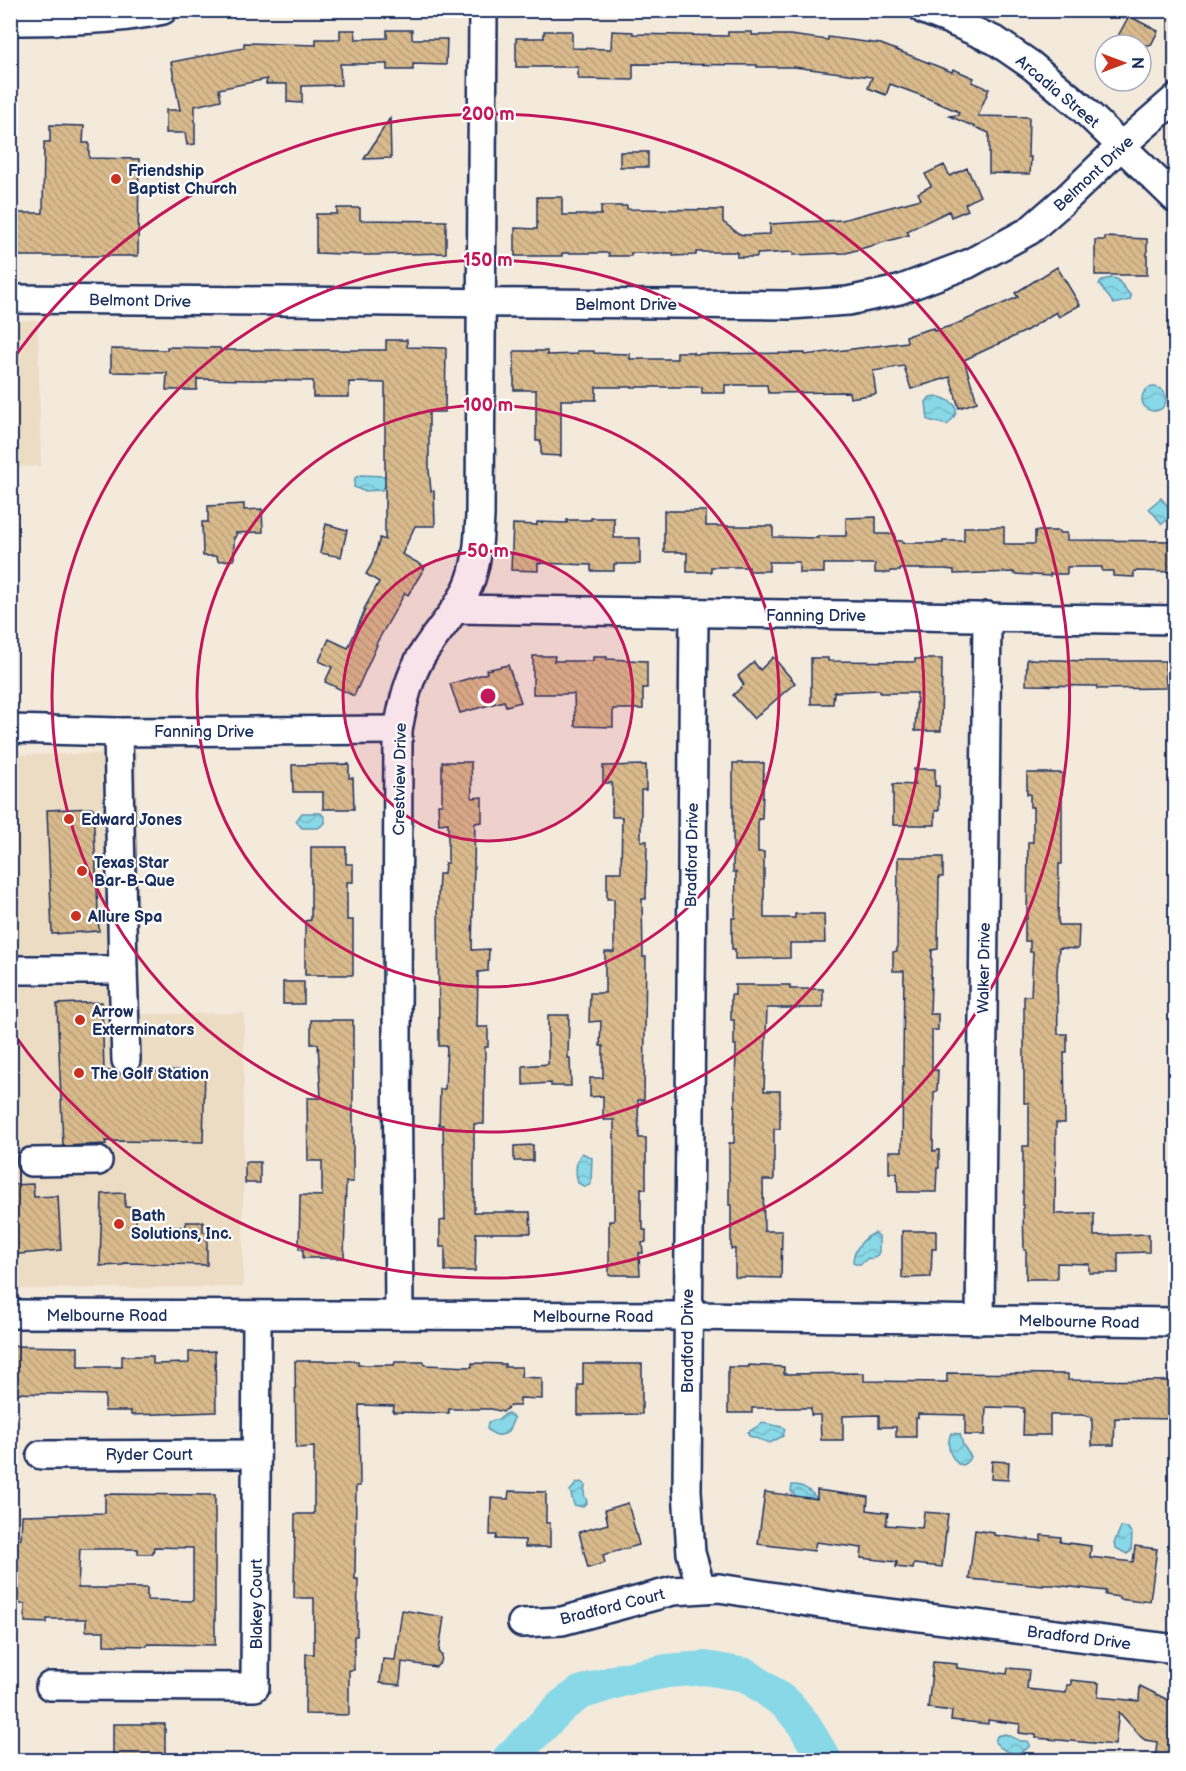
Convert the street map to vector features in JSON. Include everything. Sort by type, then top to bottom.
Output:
[{"type":"street","name":"Crestview Drive","points":[[399,1315],[398,730],[411,677],[423,653],[456,609],[470,580],[477,558],[483,10]]},
{"type":"street","name":"Arcadia Street","points":[[924,10],[996,41],[1031,65],[1079,105],[1176,199]]},
{"type":"street","points":[[10,21],[84,20],[146,12]]},
{"type":"street","name":"Belmont Drive","points":[[10,299],[790,306],[848,301],[900,290],[968,264],[1029,231],[1120,146],[1176,98]]},
{"type":"street","name":"Fanning Drive","points":[[456,609],[1176,620]]},
{"type":"street","name":"Bradford Drive","points":[[694,614],[687,1316],[688,1520],[691,1553],[701,1588],[719,1588],[823,1604],[1176,1650]]},
{"type":"street","name":"Walker Drive","points":[[980,1320],[987,616]]},
{"type":"street","name":"Fanning Drive","points":[[10,729],[118,732],[398,730]]},
{"type":"street","points":[[118,732],[126,1060]]},
{"type":"street","points":[[10,970],[123,970]]},
{"type":"street","points":[[30,1162],[98,1161]]},
{"type":"street","name":"Melbourne Road","points":[[10,1314],[687,1316],[1176,1322]]},
{"type":"street","name":"Blakey Court","points":[[50,1686],[255,1687],[257,1316]]},
{"type":"street","name":"Ryder Court","points":[[42,1455],[256,1454]]},
{"type":"street","name":"Bradford Court","points":[[522,1623],[562,1621],[673,1591],[701,1588]]},
{"type":"shaded area","points":[[38,320],[41,466],[11,467],[11,321]]},
{"type":"shaded area","points":[[137,753],[140,1014],[244,1013],[243,1287],[11,1289],[10,755]]},
{"type":"water","points":[[1111,278],[1117,279],[1131,296],[1130,300],[1114,304],[1099,284]]},
{"type":"water","points":[[1149,387],[1159,387],[1166,394],[1166,404],[1159,411],[1149,411],[1142,404],[1142,394]]},
{"type":"water","points":[[936,396],[948,400],[955,406],[955,414],[947,425],[928,420],[926,402],[930,397]]},
{"type":"water","points":[[360,475],[385,476],[387,484],[382,490],[363,491],[354,487],[355,478]]},
{"type":"water","points":[[1161,498],[1174,514],[1162,524],[1149,508]]},
{"type":"water","points":[[302,813],[321,813],[325,818],[325,823],[318,828],[302,828],[296,821]]},
{"type":"water","points":[[582,1153],[592,1158],[591,1184],[585,1187],[578,1183],[576,1175],[577,1163]]},
{"type":"water","points":[[875,1233],[879,1236],[879,1254],[872,1259],[868,1258],[861,1264],[855,1264],[853,1257],[860,1244]]},
{"type":"water","points":[[507,1413],[514,1418],[508,1432],[497,1435],[487,1429],[488,1422],[499,1419]]},
{"type":"water","points":[[763,1423],[782,1427],[785,1429],[783,1436],[770,1443],[749,1436],[748,1432]]},
{"type":"water","points":[[951,1433],[960,1434],[963,1445],[971,1457],[964,1465],[958,1464],[951,1454],[949,1442]]},
{"type":"water","points":[[581,1482],[585,1485],[584,1494],[587,1502],[582,1507],[574,1505],[570,1491]]},
{"type":"water","points":[[792,1485],[807,1489],[818,1501],[802,1504],[791,1491]]},
{"type":"water","points":[[1121,1527],[1128,1528],[1132,1534],[1131,1551],[1127,1554],[1116,1548],[1114,1543]]},
{"type":"water","points":[[1005,1734],[1021,1741],[1027,1741],[1030,1746],[1017,1753],[1003,1749],[995,1742],[997,1736]]},
{"type":"building","points":[[1129,16],[1158,31],[1153,41],[1153,33],[1120,33]]},
{"type":"building","points":[[340,30],[355,30],[356,39],[387,38],[387,30],[412,30],[412,39],[447,39],[446,65],[413,64],[413,70],[387,70],[387,64],[340,64],[341,85],[302,86],[302,103],[287,102],[287,84],[266,84],[267,79],[219,89],[221,100],[195,106],[195,144],[187,145],[185,133],[166,133],[166,110],[180,110],[171,62],[244,48],[244,43],[316,45],[316,39],[340,39]]},
{"type":"building","points":[[544,31],[572,31],[572,48],[611,49],[612,31],[633,32],[633,34],[728,36],[728,32],[752,32],[752,35],[790,35],[828,40],[828,37],[881,44],[952,72],[953,69],[974,78],[972,82],[989,89],[978,116],[1029,117],[1030,174],[989,173],[989,133],[949,116],[958,115],[959,112],[920,95],[890,84],[886,95],[868,88],[872,77],[794,67],[633,64],[633,80],[578,79],[578,67],[516,67],[516,38],[544,38]]},
{"type":"building","points":[[390,118],[391,158],[364,159]]},
{"type":"building","name":"Friendship Baptist Church","points":[[50,125],[84,126],[83,143],[89,143],[89,158],[139,159],[138,256],[10,256],[10,213],[43,213],[44,142],[50,142]]},
{"type":"building","points":[[620,152],[648,152],[648,167],[620,167]]},
{"type":"building","points":[[944,165],[950,176],[967,168],[980,196],[965,204],[968,210],[951,217],[949,211],[907,231],[909,235],[846,253],[793,255],[793,252],[757,254],[757,257],[737,257],[737,252],[696,252],[696,255],[673,256],[673,253],[631,253],[631,256],[609,256],[609,253],[562,253],[562,256],[515,256],[515,228],[537,229],[537,197],[562,197],[562,215],[601,215],[601,206],[627,206],[627,209],[723,210],[723,222],[738,233],[743,235],[770,234],[770,224],[842,220],[921,199],[918,193],[931,186],[925,174]]},
{"type":"building","points":[[337,208],[360,208],[360,220],[446,221],[446,253],[369,255],[316,253],[316,214],[337,214]]},
{"type":"building","points":[[1105,237],[1147,239],[1147,275],[1095,275],[1095,240],[1105,240]]},
{"type":"building","points":[[1057,267],[1080,305],[1059,317],[1056,312],[1024,332],[964,360],[977,402],[959,408],[950,377],[911,389],[904,366],[873,371],[876,394],[850,398],[849,392],[768,393],[767,385],[725,385],[725,393],[702,393],[702,387],[596,387],[596,400],[561,400],[561,456],[541,455],[541,441],[536,441],[536,390],[514,390],[514,351],[547,351],[547,355],[594,351],[594,353],[630,354],[630,359],[677,359],[677,352],[693,352],[693,354],[805,353],[805,355],[907,342],[906,336],[954,325],[1018,297],[1015,293]]},
{"type":"building","points":[[386,340],[407,340],[407,347],[446,348],[445,412],[429,412],[429,470],[431,491],[434,491],[435,526],[415,526],[402,554],[425,567],[408,595],[405,593],[376,644],[354,696],[325,682],[332,667],[319,661],[329,639],[348,648],[364,609],[379,582],[366,574],[372,564],[380,538],[385,540],[385,383],[349,382],[349,397],[313,397],[313,381],[197,379],[197,390],[166,390],[167,373],[111,372],[111,349],[167,350],[167,347],[220,348],[220,350],[386,350]]},
{"type":"building","points":[[244,504],[244,510],[262,509],[263,532],[236,533],[234,560],[218,561],[217,556],[203,556],[202,522],[208,522],[208,506]]},
{"type":"building","points":[[664,511],[706,511],[706,526],[773,526],[773,537],[846,536],[846,518],[876,517],[876,534],[895,534],[895,541],[902,541],[902,543],[964,541],[964,527],[1004,527],[1004,544],[1035,544],[1035,531],[1067,533],[1067,540],[1176,541],[1176,572],[1134,571],[1134,577],[1113,576],[1113,571],[1102,571],[1102,567],[1067,567],[1067,574],[1050,574],[1050,576],[1014,574],[1014,572],[954,574],[954,570],[944,569],[900,569],[900,571],[890,571],[890,573],[875,573],[875,564],[824,564],[824,573],[799,573],[799,562],[769,562],[769,571],[749,571],[749,567],[711,567],[711,572],[687,572],[687,553],[664,552]]},
{"type":"building","points":[[591,518],[614,518],[614,538],[640,538],[640,564],[614,564],[614,571],[591,571],[591,565],[538,563],[538,571],[511,570],[513,524],[567,523],[567,520],[591,520]]},
{"type":"building","points":[[326,524],[347,530],[341,557],[320,553]]},
{"type":"building","points":[[533,656],[555,656],[554,661],[593,661],[593,657],[607,657],[607,659],[647,661],[647,688],[643,688],[643,709],[613,709],[613,727],[575,726],[574,694],[533,694]]},
{"type":"building","points":[[773,657],[795,683],[754,719],[733,695],[744,685],[738,676],[754,662],[760,670]]},
{"type":"building","points":[[811,658],[828,658],[828,661],[915,662],[915,659],[942,659],[941,731],[915,731],[917,693],[880,693],[880,690],[834,692],[833,704],[811,704]]},
{"type":"building","points":[[1027,659],[1165,661],[1166,688],[1097,689],[1097,686],[1026,685]]},
{"type":"building","points":[[508,665],[521,702],[506,706],[504,701],[460,713],[450,684],[487,673],[486,670]]},
{"type":"building","points":[[442,762],[471,762],[472,798],[482,797],[482,822],[475,823],[472,950],[489,949],[488,971],[478,972],[477,1027],[488,1027],[488,1047],[485,1047],[484,1124],[474,1124],[474,1212],[530,1212],[531,1233],[476,1233],[475,1271],[445,1271],[445,1247],[440,1247],[440,1221],[445,1220],[443,1125],[439,1125],[440,1089],[445,1089],[447,1046],[439,1046],[438,898],[439,874],[444,874],[445,863],[448,863],[448,823],[439,824],[438,804],[442,804]]},
{"type":"building","points":[[733,763],[764,763],[762,819],[758,819],[758,852],[764,852],[764,918],[795,918],[795,914],[824,914],[825,943],[790,943],[790,958],[735,959],[735,949],[732,949],[736,872],[733,872]]},
{"type":"building","points":[[349,764],[349,778],[353,778],[354,809],[323,809],[323,792],[293,792],[292,765]]},
{"type":"building","points":[[646,765],[646,790],[641,790],[641,841],[647,841],[646,899],[642,899],[643,957],[646,957],[644,1100],[638,1100],[639,1138],[646,1138],[646,1189],[641,1188],[641,1221],[643,1221],[643,1230],[646,1230],[646,1242],[642,1243],[643,1253],[639,1253],[640,1275],[609,1275],[609,1221],[614,1221],[614,1120],[603,1120],[603,1096],[590,1097],[590,1078],[603,1078],[603,1046],[600,1046],[601,1021],[589,1022],[590,993],[605,993],[605,952],[614,952],[614,899],[607,899],[607,872],[621,872],[622,817],[612,817],[612,783],[603,783],[603,766]]},
{"type":"building","points":[[914,769],[935,769],[935,786],[939,786],[939,810],[935,811],[935,825],[893,825],[893,784],[916,785]]},
{"type":"building","points":[[1027,773],[1062,773],[1062,864],[1059,864],[1058,920],[1059,925],[1079,925],[1078,949],[1059,948],[1058,1034],[1067,1034],[1067,1052],[1064,1052],[1065,1123],[1056,1123],[1055,1214],[1094,1213],[1094,1236],[1149,1234],[1149,1252],[1118,1253],[1118,1273],[1089,1273],[1089,1264],[1057,1263],[1057,1279],[1026,1279],[1023,1146],[1029,1146],[1029,1103],[1024,1103],[1024,996],[1031,996],[1033,952],[1030,952],[1030,941],[1025,941],[1028,842],[1033,842],[1033,807],[1030,807],[1030,794],[1027,794]]},
{"type":"building","points":[[93,808],[99,931],[52,934],[47,810]]},
{"type":"building","points":[[311,847],[346,847],[346,864],[353,864],[353,882],[347,882],[347,920],[353,920],[353,975],[305,975],[305,921],[311,920]]},
{"type":"building","points":[[898,857],[943,857],[943,877],[939,877],[938,949],[932,950],[930,1014],[938,1014],[938,1030],[932,1030],[932,1070],[938,1070],[937,1091],[934,1092],[933,1151],[939,1150],[936,1192],[898,1192],[897,1173],[889,1173],[889,1151],[902,1151],[904,971],[893,971],[893,952],[897,951]]},
{"type":"building","points":[[283,982],[304,982],[304,1004],[283,1004]]},
{"type":"building","points":[[735,985],[790,985],[790,989],[823,989],[823,1008],[767,1008],[764,1091],[780,1091],[780,1129],[774,1129],[774,1180],[763,1180],[764,1231],[782,1231],[781,1278],[735,1277],[735,1249],[731,1249],[731,1205],[729,1205],[729,1143],[734,1143],[736,1045],[734,1045],[734,1020],[731,1020],[731,995],[735,995]]},
{"type":"building","points":[[102,1002],[104,1071],[116,1071],[126,1076],[137,1071],[205,1070],[203,1142],[105,1141],[106,1144],[63,1146],[57,1004]]},
{"type":"building","points":[[548,1015],[569,1015],[568,1058],[570,1058],[571,1086],[551,1086],[551,1083],[523,1085],[523,1066],[548,1064]]},
{"type":"building","points":[[311,1020],[353,1020],[353,1182],[346,1182],[344,1258],[303,1258],[303,1249],[299,1249],[300,1195],[322,1196],[322,1161],[308,1161],[307,1098],[321,1098],[318,1044],[311,1044]]},
{"type":"building","points":[[533,1145],[533,1161],[514,1161],[514,1146]]},
{"type":"building","points":[[245,1162],[260,1162],[260,1183],[245,1183]]},
{"type":"building","points":[[33,1184],[34,1197],[58,1196],[61,1250],[10,1255],[10,1185]]},
{"type":"building","points":[[125,1193],[125,1207],[136,1207],[136,1227],[186,1227],[186,1222],[203,1222],[203,1232],[207,1232],[207,1265],[124,1263],[123,1265],[100,1266],[102,1194]]},
{"type":"building","points":[[902,1231],[936,1231],[936,1249],[932,1249],[931,1277],[902,1278]]},
{"type":"building","points":[[10,1346],[78,1347],[78,1367],[122,1367],[122,1356],[153,1356],[153,1364],[189,1363],[189,1352],[215,1351],[216,1412],[131,1415],[131,1411],[105,1411],[105,1395],[10,1393]]},
{"type":"building","points":[[295,1361],[358,1361],[358,1365],[424,1362],[425,1365],[472,1367],[472,1363],[505,1364],[505,1367],[522,1367],[521,1377],[542,1378],[542,1399],[520,1398],[520,1406],[510,1406],[503,1412],[492,1409],[449,1409],[449,1413],[393,1412],[394,1406],[359,1405],[360,1486],[356,1486],[355,1579],[358,1579],[357,1636],[354,1636],[354,1670],[349,1670],[349,1715],[305,1714],[306,1654],[314,1654],[314,1598],[294,1598],[295,1514],[314,1514],[314,1447],[296,1448]]},
{"type":"building","points":[[583,1364],[642,1364],[642,1414],[578,1415],[578,1385],[583,1385]]},
{"type":"building","points":[[749,1365],[784,1367],[784,1374],[864,1373],[864,1381],[947,1382],[947,1373],[1068,1374],[1068,1380],[1176,1381],[1176,1419],[1115,1418],[1114,1445],[1092,1445],[1092,1417],[1050,1415],[1050,1435],[1023,1435],[1024,1408],[986,1407],[985,1435],[965,1435],[965,1415],[918,1414],[916,1437],[896,1437],[896,1427],[879,1427],[879,1415],[843,1416],[843,1440],[821,1440],[820,1415],[811,1415],[811,1408],[752,1408],[752,1413],[728,1413],[728,1367],[749,1367]]},
{"type":"building","points":[[992,1461],[1009,1462],[1008,1480],[991,1479]]},
{"type":"building","points":[[817,1490],[868,1497],[867,1510],[888,1513],[886,1525],[922,1528],[924,1512],[948,1514],[942,1567],[914,1564],[913,1569],[896,1567],[897,1562],[861,1558],[862,1548],[816,1542],[814,1551],[758,1544],[765,1492],[817,1499]]},
{"type":"building","points":[[509,1491],[546,1492],[546,1523],[550,1523],[550,1547],[525,1547],[525,1540],[496,1539],[497,1535],[490,1535],[491,1498],[508,1499]]},
{"type":"building","points":[[105,1494],[215,1495],[215,1645],[104,1645],[104,1631],[86,1631],[86,1619],[47,1619],[47,1623],[25,1622],[25,1604],[14,1604],[17,1539],[21,1539],[22,1515],[105,1513]],"holes":[[[154,1547],[193,1548],[193,1601],[147,1600],[147,1588],[78,1588],[80,1549],[138,1549],[138,1554],[153,1554]]]},
{"type":"building","points":[[628,1503],[639,1545],[603,1555],[605,1563],[588,1568],[579,1532],[608,1524],[605,1510]]},
{"type":"building","points":[[975,1530],[994,1533],[994,1535],[1041,1541],[1041,1535],[1061,1537],[1060,1542],[1091,1546],[1090,1557],[1133,1562],[1135,1546],[1157,1549],[1150,1601],[1119,1599],[1119,1597],[1105,1595],[1106,1591],[969,1579]]},
{"type":"building","points":[[402,1610],[444,1617],[439,1651],[442,1656],[441,1662],[436,1667],[402,1662],[400,1685],[380,1683],[383,1659],[395,1660]]},
{"type":"building","points":[[933,1662],[957,1664],[957,1668],[1007,1674],[1008,1668],[1029,1670],[1027,1689],[1066,1693],[1067,1685],[1071,1685],[1071,1680],[1099,1683],[1098,1697],[1139,1701],[1140,1686],[1176,1704],[1176,1761],[1155,1761],[1157,1742],[1141,1737],[1119,1712],[1115,1745],[1036,1738],[1036,1735],[1019,1733],[1020,1724],[988,1720],[988,1724],[951,1720],[952,1711],[928,1708]]},
{"type":"building","points":[[113,1724],[165,1724],[165,1761],[113,1761]]},
{"type":"waterway","points":[[508,1760],[562,1706],[580,1693],[621,1680],[667,1671],[705,1668],[746,1675],[788,1705],[804,1725],[825,1760]]},
{"type":"place","name":"Friendship Baptist Church","points":[[116,179]]},
{"type":"place","name":"Edward Jones","points":[[69,819]]},
{"type":"place","name":"Texas Star Bar-B-Que","points":[[82,871]]},
{"type":"place","name":"Allure Spa","points":[[76,916]]},
{"type":"place","name":"Arrow Exterminators","points":[[80,1020]]},
{"type":"place","name":"The Golf Station","points":[[79,1073]]},
{"type":"place","name":"Bath Solutions, Inc.","points":[[119,1224]]}]
